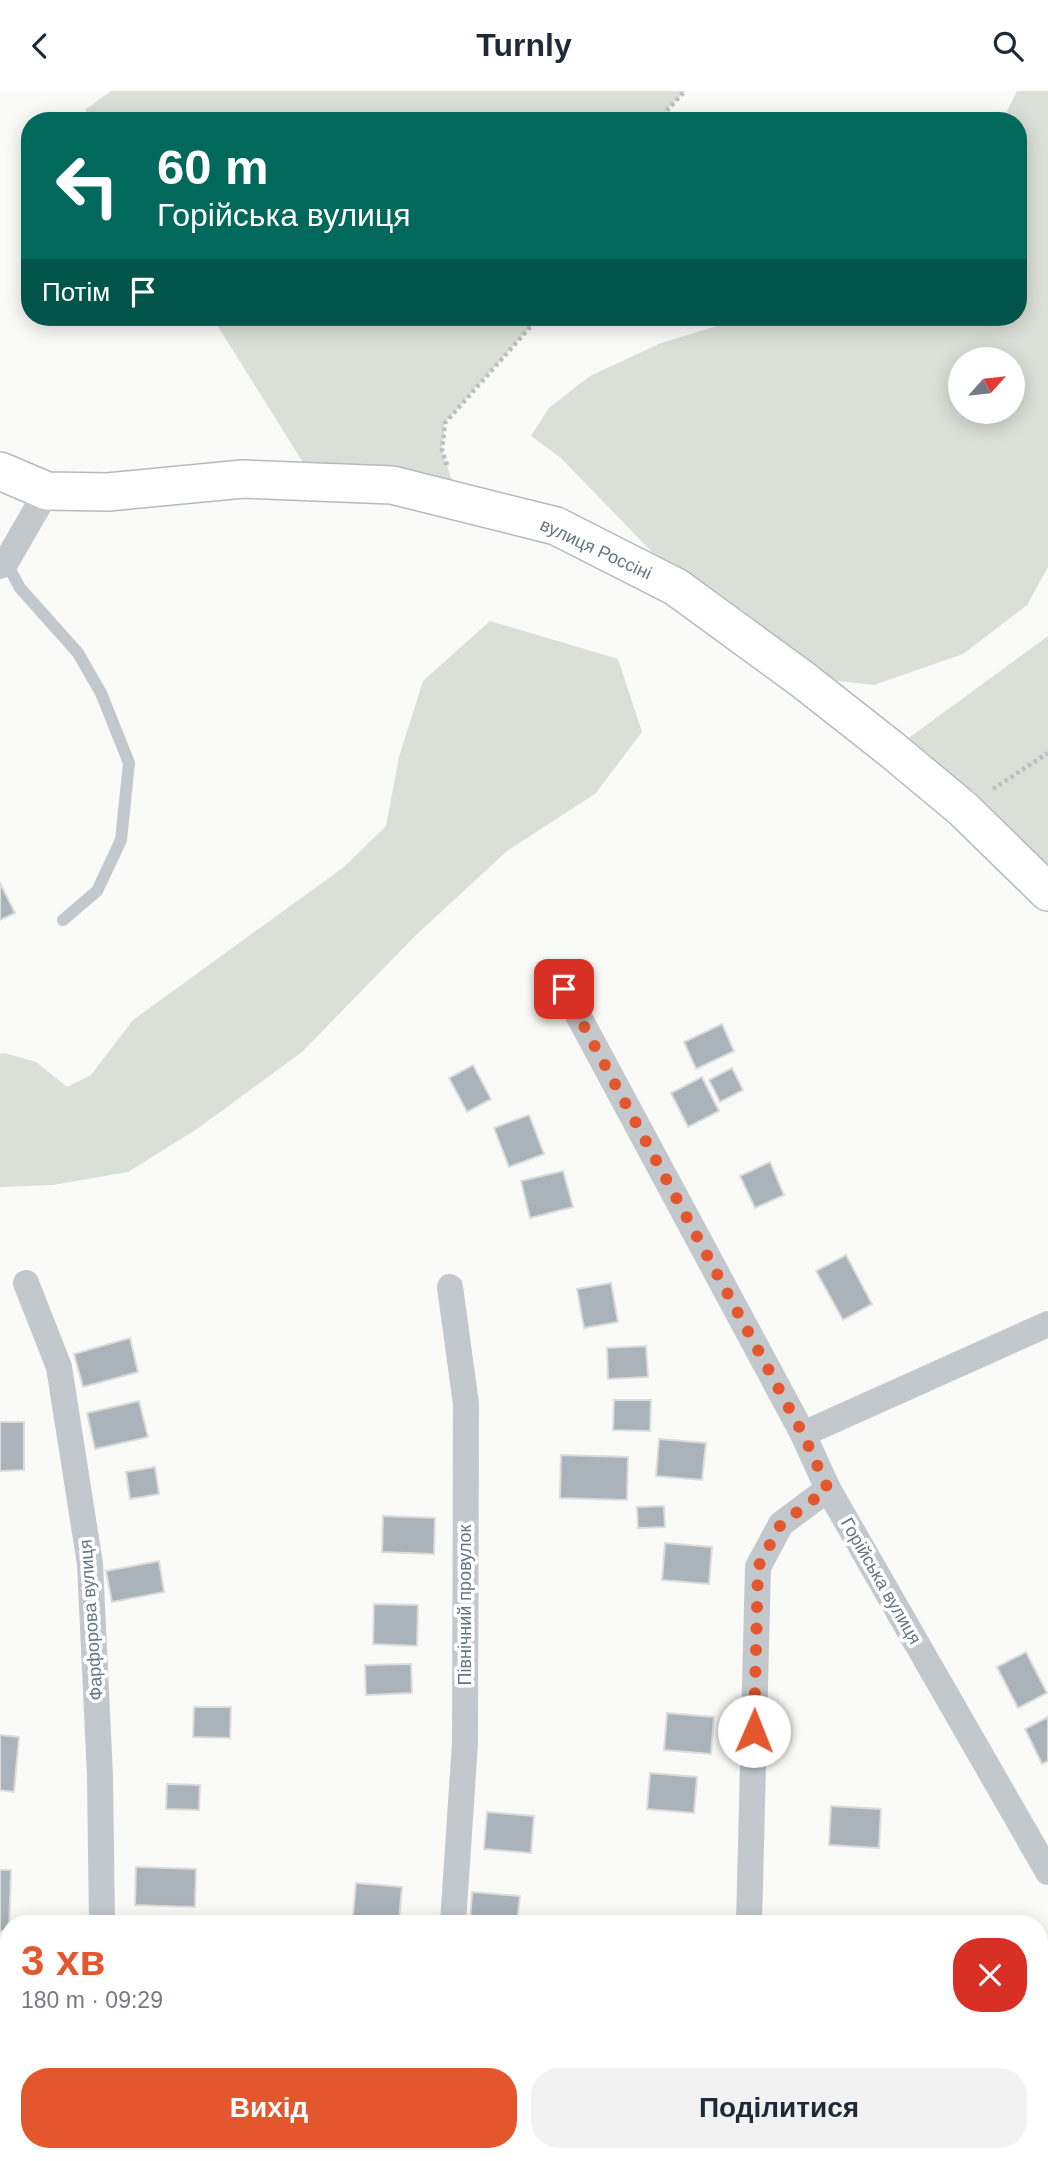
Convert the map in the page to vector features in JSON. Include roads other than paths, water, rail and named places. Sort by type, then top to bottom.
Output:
[{"type":"street","name":"вулиця Россіні","points":[[0,471],[47,491],[108,492],[243,479],[392,485],[556,526],[676,587],[802,679],[891,748],[963,809],[1048,892]]},
{"type":"street","points":[[3,564],[47,491]]},
{"type":"street","name":"Горійська вулиця","points":[[564,989],[803,1434],[828,1489],[1048,1872]]},
{"type":"street","name":"Фарфорова вулиця","points":[[26,1283],[59,1367],[90,1564],[100,1776],[102,1915]]},
{"type":"street","name":"Північний провулок","points":[[450,1287],[466,1404],[465,1743],[454,1915]]},
{"type":"street","points":[[803,1434],[1048,1324]]},
{"type":"street","points":[[749,1915],[758,1567],[781,1524],[828,1489]]},
{"type":"lane","points":[[3,564],[20,588],[78,653],[102,693],[129,763],[121,840],[97,891],[63,920]]}]
